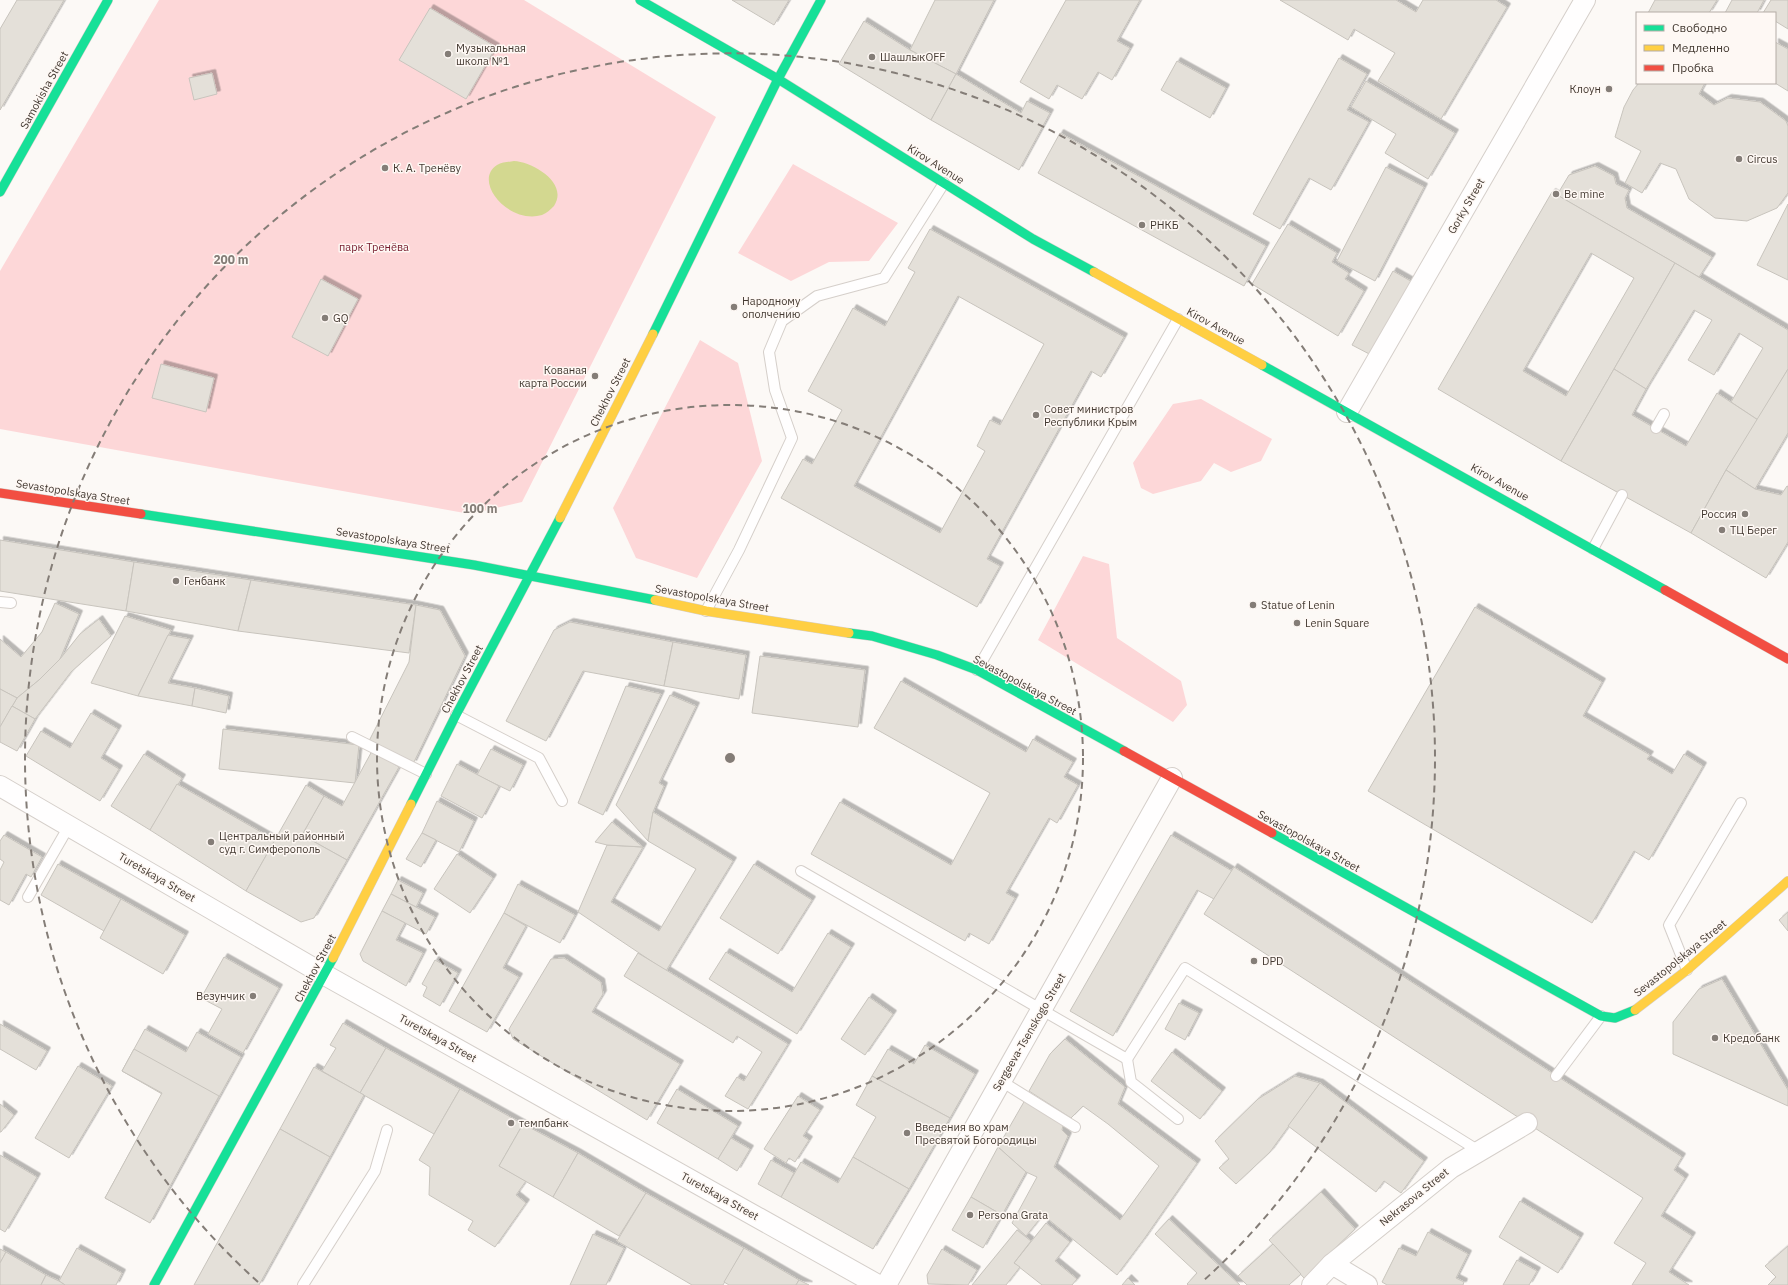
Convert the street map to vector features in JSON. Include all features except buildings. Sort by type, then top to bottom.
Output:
[{"type":"main road","name":"Samokisha Street","points":[[0,192],[108,0]]},
{"type":"main road","name":"Kirov Avenue","points":[[640,0],[778,79],[1033,239],[1347,412],[1788,659]]},
{"type":"main road","name":"Chekhov Street","points":[[154,1285],[325,975],[456,715],[531,575],[679,283],[778,79],[821,0]]},
{"type":"main road","name":"Sevastopolskaya Street","points":[[0,493],[531,575],[706,611],[872,636],[937,656],[977,670],[1601,1016],[1615,1018],[1635,1010],[1687,970],[1788,881]]},
{"type":"street","name":"Gorky Street","points":[[1347,412],[1585,0]]},
{"type":"street","name":"Sergeeva-Tsenskogo Street","points":[[886,1285],[1172,778]]},
{"type":"street","name":"Turetskaya Street","points":[[0,786],[325,975],[878,1285]]},
{"type":"street","name":"Nekrasova Street","points":[[1312,1285],[1332,1264],[1450,1168],[1527,1123]]},
{"type":"street","points":[[1332,1264],[1367,1285]]},
{"type":"lane","points":[[706,611],[739,550],[792,438],[775,390],[769,352],[782,321],[817,296],[884,278],[944,183]]},
{"type":"lane","points":[[977,670],[1178,319]]},
{"type":"lane","points":[[1656,428],[1664,414]]},
{"type":"lane","points":[[1593,549],[1622,495]]},
{"type":"lane","points":[[0,602],[11,603]]},
{"type":"lane","points":[[456,715],[539,758],[562,801]]},
{"type":"lane","points":[[352,738],[426,774]]},
{"type":"lane","points":[[1687,970],[1669,925],[1741,803]]},
{"type":"lane","points":[[28,897],[69,826]]},
{"type":"lane","points":[[801,872],[1127,1059]]},
{"type":"lane","points":[[1178,1119],[1132,1082],[1127,1059],[1185,968],[1479,1151]]},
{"type":"lane","points":[[1556,1076],[1601,1016]]},
{"type":"lane","points":[[1001,1081],[1075,1127]]},
{"type":"lane","points":[[303,1285],[375,1171],[387,1130]]},
{"type":"green space","name":"парк Тренёва","points":[[159,0],[524,0],[716,117],[522,502],[470,514],[0,429],[0,271]]},
{"type":"green space","points":[[793,164],[898,223],[869,261],[829,262],[791,281],[738,253]]},
{"type":"green space","points":[[700,340],[738,363],[762,461],[697,578],[636,558],[613,508]]},
{"type":"green space","points":[[1201,399],[1272,439],[1261,461],[1231,472],[1214,463],[1201,481],[1153,494],[1141,488],[1133,463],[1173,404]]},
{"type":"green space","points":[[1083,556],[1109,564],[1117,638],[1181,681],[1187,705],[1173,722],[1038,640]]},
{"type":"shaded area","points":[[514,161],[530,165],[547,175],[557,189],[557,198],[554,206],[542,215],[530,216],[518,214],[507,208],[498,200],[492,190],[489,181],[490,172],[499,164]]},
{"type":"traffic: fast","points":[[0,192],[108,0]]},
{"type":"traffic: fast","points":[[640,0],[778,79],[1033,239],[1094,272]]},
{"type":"traffic: fast","points":[[653,334],[778,79],[821,0]]},
{"type":"traffic: fast","points":[[1262,365],[1665,590]]},
{"type":"traffic: fast","points":[[141,514],[474,565],[655,600]]},
{"type":"traffic: fast","points":[[411,804],[456,715],[560,518]]},
{"type":"traffic: fast","points":[[849,633],[872,636],[937,655],[977,670],[1124,751]]},
{"type":"traffic: fast","points":[[1272,833],[1601,1016],[1615,1018],[1635,1010]]},
{"type":"traffic: fast","points":[[154,1285],[333,958]]},
{"type":"traffic: slow","points":[[1094,272],[1262,365]]},
{"type":"traffic: slow","points":[[560,518],[653,334]]},
{"type":"traffic: slow","points":[[655,600],[706,611],[849,633]]},
{"type":"traffic: slow","points":[[333,958],[411,804]]},
{"type":"traffic: slow","points":[[1635,1010],[1687,970],[1788,881]]},
{"type":"traffic: jam","points":[[0,493],[141,514]]},
{"type":"traffic: jam","points":[[1665,590],[1788,659]]},
{"type":"traffic: jam","points":[[1124,751],[1272,833]]},
{"type":"place","name":"Музыкальная школа №1","points":[[448,54]]},
{"type":"place","name":"ШашлыкOFF","points":[[872,57]]},
{"type":"place","name":"Клоун","points":[[1609,89]]},
{"type":"place","name":"Circus","points":[[1739,159]]},
{"type":"place","name":"К. А. Тренёву","points":[[385,168]]},
{"type":"place","name":"Be mine","points":[[1556,194]]},
{"type":"place","name":"РНКБ","points":[[1142,225]]},
{"type":"place","name":"Народному ополчению","points":[[734,307]]},
{"type":"place","name":"GQ","points":[[325,318]]},
{"type":"place","name":"Кованая карта России","points":[[595,376]]},
{"type":"place","name":"Совет министров Республики Крым","points":[[1036,415]]},
{"type":"place","name":"Россия","points":[[1745,514]]},
{"type":"place","name":"ТЦ Берег","points":[[1722,530]]},
{"type":"place","name":"Генбанк","points":[[176,581]]},
{"type":"place","name":"Statue of Lenin","points":[[1253,605]]},
{"type":"place","name":"Lenin Square","points":[[1297,623]]},
{"type":"place","name":"Центральный районный суд г. Симферополь","points":[[211,842]]},
{"type":"place","name":"DPD","points":[[1254,961]]},
{"type":"place","name":"Везунчик","points":[[253,996]]},
{"type":"place","name":"Кредобанк","points":[[1715,1038]]},
{"type":"place","name":"темпбанк","points":[[511,1123]]},
{"type":"place","name":"Введения во храм Пресвятой Богородицы","points":[[907,1133]]},
{"type":"place","name":"Persona Grata","points":[[970,1215]]}]
